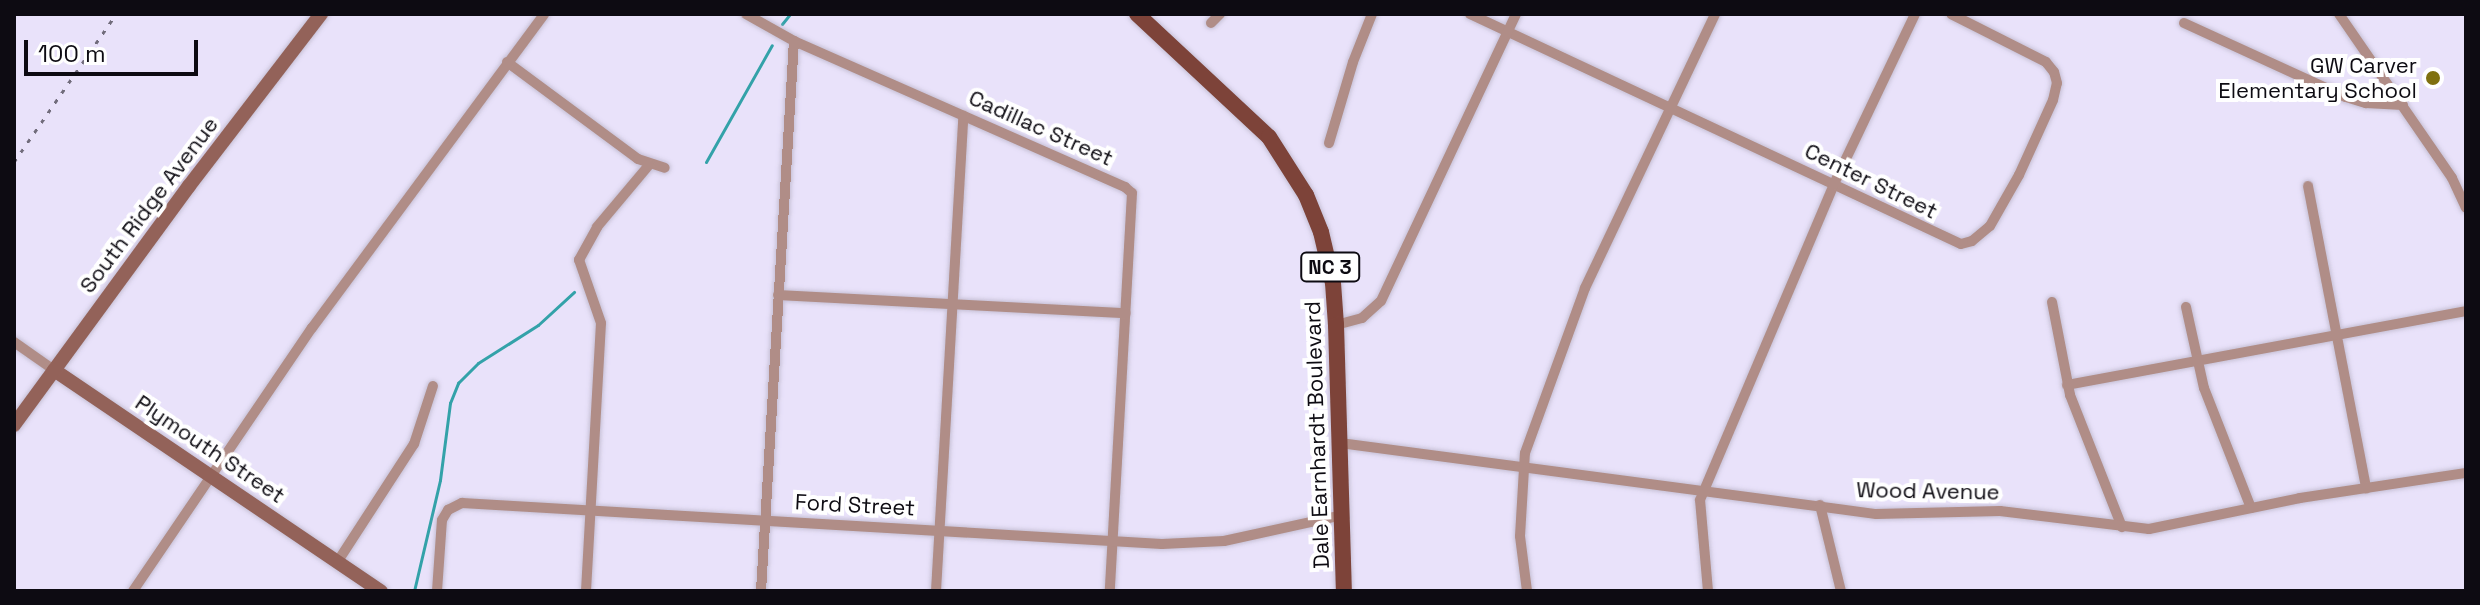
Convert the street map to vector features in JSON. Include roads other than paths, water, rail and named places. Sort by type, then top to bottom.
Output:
[{"type":"main road","name":"Dale Earnhardt Boulevard","points":[[1137,14],[1247,112],[1285,159],[1306,195],[1321,232],[1333,283],[1336,325],[1344,591]]},
{"type":"street","name":"South Ridge Avenue","points":[[14,425],[321,14]]},
{"type":"street","points":[[133,591],[312,328],[544,14]]},
{"type":"street","name":"Cadillac Street","points":[[746,14],[794,41],[1132,193],[1110,591]]},
{"type":"street","points":[[1211,23],[1220,14]]},
{"type":"street","points":[[1329,143],[1353,62],[1372,14]]},
{"type":"street","name":"Center Street","points":[[1470,14],[1951,242],[1972,241],[1990,226],[2019,175],[2053,100],[2057,83],[2054,72],[2046,62],[1951,14]]},
{"type":"street","points":[[1336,325],[1362,318],[1381,301],[1516,14]]},
{"type":"street","points":[[1527,591],[1520,536],[1522,467],[1560,349],[1585,288],[1715,14]]},
{"type":"street","points":[[1708,591],[1699,514],[1703,492],[1833,186],[1915,14]]},
{"type":"street","points":[[2339,14],[2452,178],[2466,208]]},
{"type":"street","points":[[2184,23],[2346,97],[2366,103],[2403,105]]},
{"type":"street","points":[[761,591],[794,41]]},
{"type":"street","points":[[507,62],[649,165],[665,168]]},
{"type":"street","points":[[936,591],[963,116]]},
{"type":"street","points":[[586,591],[601,323],[579,260],[597,227],[649,165]]},
{"type":"street","points":[[2308,186],[2366,488]]},
{"type":"street","points":[[778,295],[1126,313]]},
{"type":"street","points":[[2052,302],[2067,385],[2122,527]]},
{"type":"street","points":[[2186,307],[2204,388],[2251,508]]},
{"type":"street","points":[[2067,385],[2466,311]]},
{"type":"street","name":"Plymouth Street","points":[[14,342],[381,591]]},
{"type":"street","points":[[338,561],[414,444],[433,386]]},
{"type":"street","name":"Wood Avenue","points":[[1340,443],[1876,514],[2000,511],[2122,527],[2163,528],[2251,508],[2466,473]]},
{"type":"street","name":"Ford Street","points":[[437,591],[442,520],[454,505],[472,502],[1206,543],[1342,515]]},
{"type":"street","points":[[1820,505],[1841,591]]},
{"type":"waterway","points":[[782,24],[790,14]]},
{"type":"waterway","points":[[706,162],[772,45]]},
{"type":"waterway","points":[[414,591],[440,480],[450,403],[458,383],[478,363],[538,325],[574,292]]},
{"type":"railway","points":[[14,162],[116,14]]},
{"type":"place","name":"GW Carver Elementary School","points":[[2433,78]]}]
